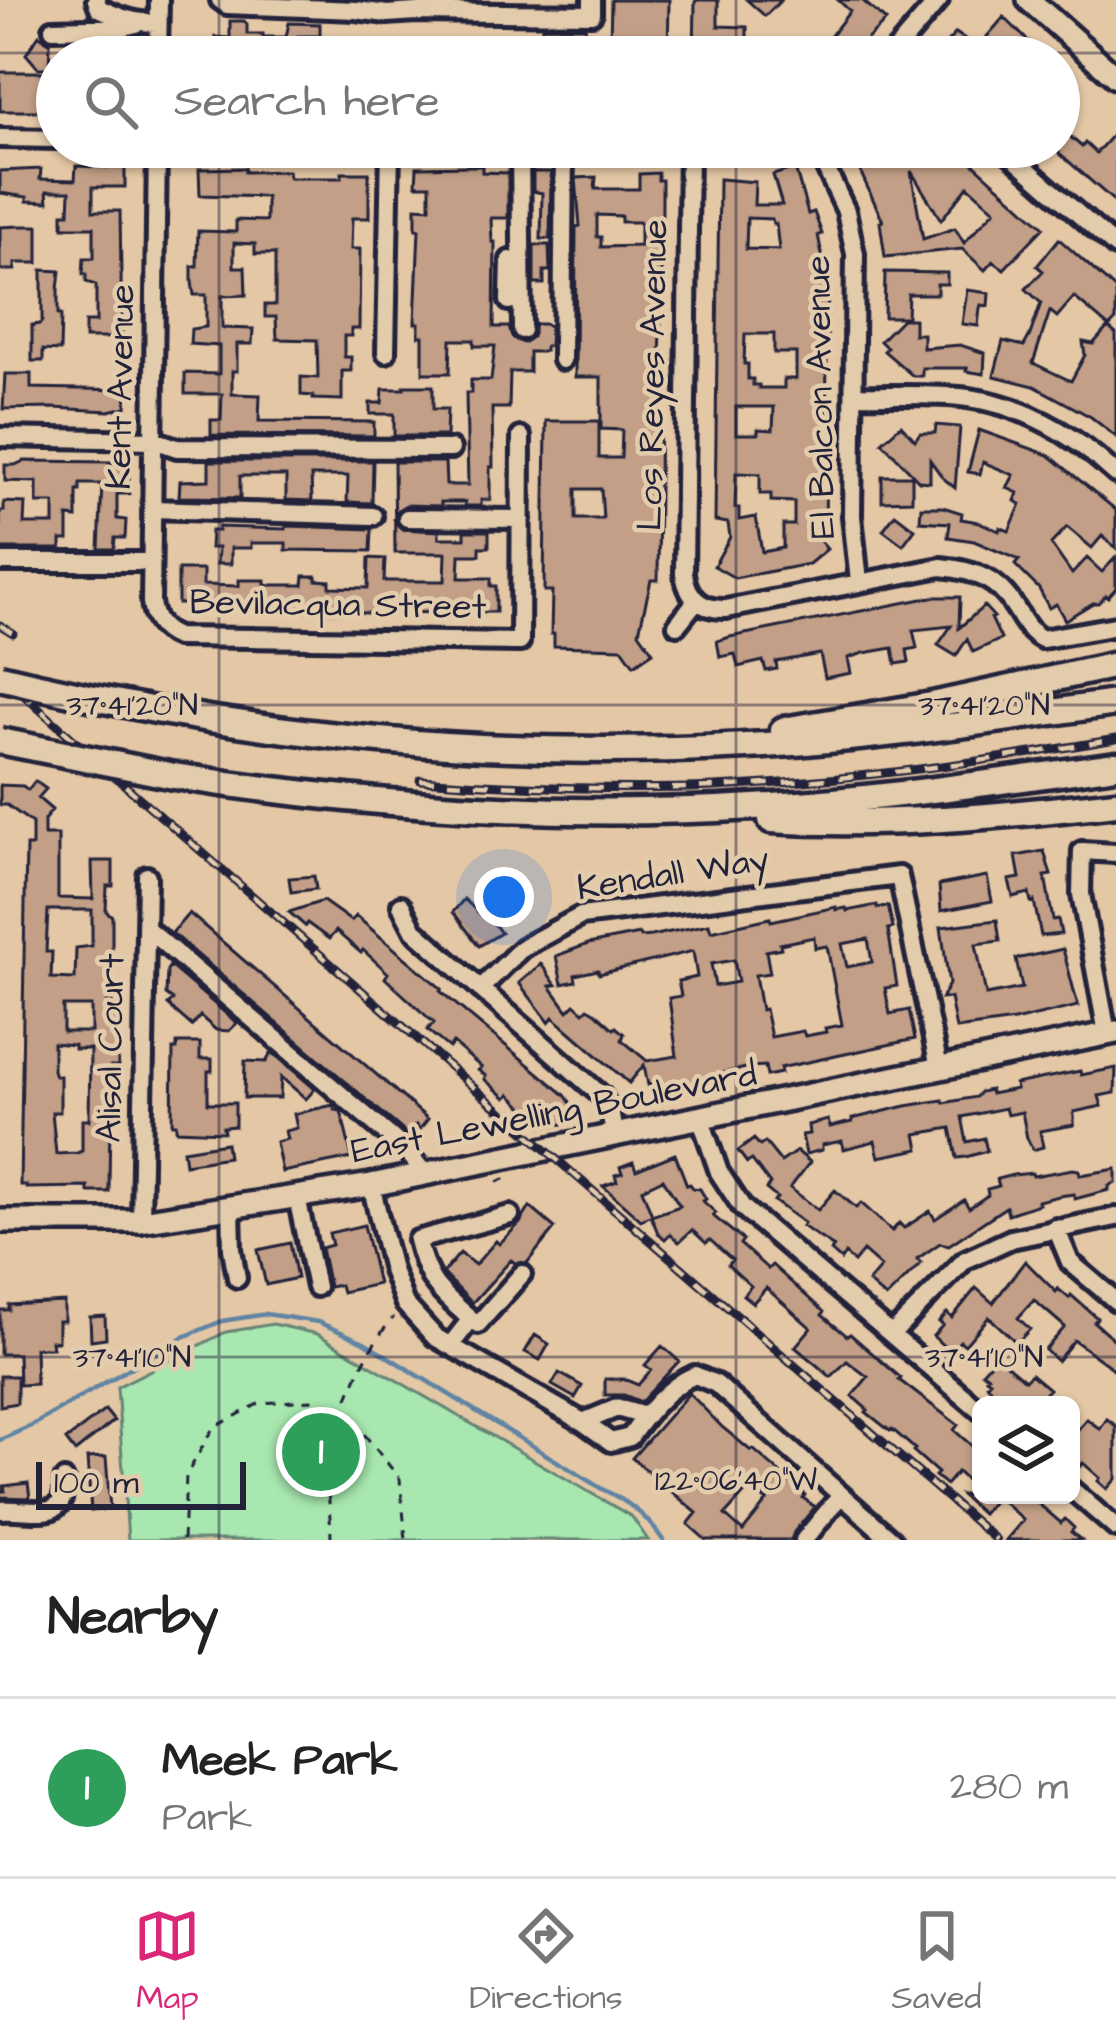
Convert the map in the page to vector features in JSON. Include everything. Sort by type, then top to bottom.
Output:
[{"type":"highway","points":[[688,749],[932,705],[1116,665]]},
{"type":"highway","points":[[0,677],[198,717],[380,740],[504,748],[688,749],[872,736],[1116,703]]},
{"type":"highway","points":[[0,740],[174,776],[320,796],[567,812],[691,810],[877,797],[1116,765]]},
{"type":"highway","points":[[691,810],[790,821],[876,820],[1116,803]]},
{"type":"main road","points":[[1029,0],[1070,36]]},
{"type":"main road","points":[[1080,45],[1116,77]]},
{"type":"main road","name":"East Lewelling Boulevard","points":[[0,1221],[141,1221],[297,1197],[1112,1033]]},
{"type":"street","points":[[96,0],[99,8],[136,23]]},
{"type":"street","points":[[158,36],[159,0]]},
{"type":"street","points":[[220,0],[227,5],[387,14],[552,7],[592,14],[592,0]]},
{"type":"street","points":[[907,36],[927,5]]},
{"type":"street","points":[[53,29],[158,23]]},
{"type":"street","points":[[0,138],[36,139]]},
{"type":"street","name":"Kent Avenue","points":[[157,168],[151,602],[159,625]]},
{"type":"street","points":[[386,353],[390,168]]},
{"type":"street","points":[[509,301],[515,168]]},
{"type":"street","points":[[517,168],[522,330]]},
{"type":"street","points":[[562,360],[564,168]]},
{"type":"street","name":"Los Reyes Avenue","points":[[690,168],[684,574],[696,602]]},
{"type":"street","name":"El Balcon Avenue","points":[[826,168],[846,212],[855,254],[852,517],[859,582]]},
{"type":"street","points":[[1026,168],[1116,248]]},
{"type":"street","points":[[854,395],[969,398],[1037,417],[1116,474]]},
{"type":"street","points":[[0,437],[154,440],[177,448],[452,449]]},
{"type":"street","points":[[407,518],[521,519],[521,437]]},
{"type":"street","points":[[153,509],[373,516]]},
{"type":"street","name":"Bevilacqua Street","points":[[159,625],[177,637],[520,642],[521,519]]},
{"type":"street","points":[[0,562],[152,562]]},
{"type":"street","points":[[677,625],[696,602],[726,609],[941,567],[968,569],[995,582],[1037,637],[1052,639],[1116,626]]},
{"type":"street","points":[[1112,1033],[1081,894],[1082,851],[1116,853]]},
{"type":"street","name":"Alisal Court","points":[[141,1221],[147,875]]},
{"type":"street","name":"Kendall Way","points":[[480,989],[521,948],[581,916],[899,875],[939,1068]]},
{"type":"street","points":[[401,904],[414,930],[602,1096],[614,1134]]},
{"type":"street","points":[[146,928],[406,1150],[425,1174]]},
{"type":"street","points":[[700,1118],[719,1172],[742,1207],[972,1403]]},
{"type":"street","points":[[371,1184],[405,1304],[435,1337],[584,1422],[610,1442],[630,1438],[680,1381],[694,1375],[716,1384],[892,1540]]},
{"type":"street","points":[[297,1197],[316,1287]]},
{"type":"street","points":[[231,1208],[237,1278]]},
{"type":"street","points":[[386,1247],[510,1215]]},
{"type":"street","points":[[892,1334],[965,1260],[1011,1239],[1116,1216]]},
{"type":"street","points":[[1056,1228],[1070,1262],[1116,1301]]},
{"type":"street","points":[[416,1240],[425,1274],[478,1324],[521,1274]]},
{"type":"street","points":[[451,1346],[471,1319]]},
{"type":"street","points":[[584,1422],[617,1408],[645,1416]]},
{"type":"street","points":[[0,1510],[54,1510],[65,1497],[64,1480]]},
{"type":"street","points":[[804,1540],[841,1495]]},
{"type":"street","points":[[1080,1498],[1116,1528]]},
{"type":"path","points":[[332,1540],[329,1474],[343,1415],[382,1331],[405,1304]]},
{"type":"path","points":[[184,1540],[186,1476],[212,1428],[260,1403],[311,1400],[352,1419],[400,1480],[406,1540]]},
{"type":"green space","points":[[273,1324],[317,1334],[632,1517],[648,1540],[128,1540],[117,1387],[226,1332]]},
{"type":"building","points":[[611,0],[669,0],[668,36],[610,36]]},
{"type":"building","points":[[718,0],[718,26],[747,27],[747,36],[694,36],[695,2]]},
{"type":"building","points":[[747,0],[781,0],[765,16]]},
{"type":"building","points":[[838,0],[862,0],[886,21],[870,36],[831,36],[850,11]]},
{"type":"building","points":[[1004,17],[1023,36],[987,36]]},
{"type":"building","points":[[230,21],[244,21],[247,34],[263,34],[263,36],[230,36]]},
{"type":"building","points":[[289,23],[320,24],[320,36],[286,36]]},
{"type":"building","points":[[542,26],[585,27],[587,36],[542,36]]},
{"type":"building","points":[[36,39],[36,66],[26,54]]},
{"type":"building","points":[[0,72],[36,72],[36,111],[0,111]]},
{"type":"building","points":[[1116,131],[1116,203],[1076,168],[1080,168],[1080,145],[1085,143],[1096,153]]},
{"type":"building","points":[[76,168],[125,168],[125,187],[93,187],[93,211],[120,211],[122,338],[85,338],[85,322],[96,322],[96,285],[86,282],[83,274],[84,258],[94,258],[94,227],[63,227],[70,191],[47,191],[48,202],[0,193],[0,171],[41,169],[40,179],[75,180]]},
{"type":"building","points":[[245,168],[245,172],[288,171],[289,178],[369,173],[369,218],[352,218],[351,249],[360,249],[359,329],[344,336],[344,357],[351,357],[351,371],[342,371],[342,400],[301,395],[301,377],[318,378],[317,340],[277,339],[276,317],[265,317],[265,305],[275,305],[275,254],[255,254],[255,244],[234,243],[234,267],[245,267],[246,295],[222,296],[222,328],[253,329],[252,344],[237,344],[232,394],[260,395],[259,421],[374,422],[374,436],[211,435],[211,420],[221,420],[222,394],[185,394],[185,373],[219,374],[219,346],[190,344],[191,329],[206,327],[206,295],[194,295],[192,282],[198,231],[236,232],[236,220],[266,221],[266,197],[200,195],[199,169]]},
{"type":"building","points":[[417,168],[508,173],[508,218],[491,218],[494,327],[509,327],[512,337],[523,343],[532,337],[535,324],[550,326],[549,346],[542,352],[529,352],[529,372],[510,372],[509,408],[492,408],[490,500],[481,500],[481,506],[465,506],[465,502],[406,505],[395,517],[394,462],[445,462],[446,485],[468,485],[466,393],[471,393],[471,380],[491,380],[495,346],[451,340],[450,373],[423,373],[423,336],[415,323],[416,207],[430,208],[430,185],[416,185]]},
{"type":"building","points":[[795,168],[808,214],[814,212],[822,234],[818,235],[823,260],[828,260],[825,537],[820,541],[827,549],[809,564],[735,578],[714,566],[730,537],[728,523],[715,521],[719,179],[755,182],[754,205],[782,205],[773,175]],"holes":[[[747,218],[772,219],[779,250],[746,249]],[[745,334],[774,334],[774,353],[796,353],[796,379],[784,379],[784,388],[759,388],[748,379],[748,364],[744,364]],[[736,407],[774,407],[773,430],[736,434]],[[736,473],[760,474],[760,494],[771,494],[771,501],[794,502],[794,525],[783,525],[783,548],[762,552],[756,517],[739,520],[739,508],[735,508]]]},
{"type":"building","points":[[859,168],[978,168],[1044,227],[1004,269],[993,261],[985,270],[962,249],[885,257],[880,222]],"holes":[[[911,171],[941,220],[968,186],[995,210],[964,243],[955,228],[923,239]]]},
{"type":"building","points":[[533,172],[551,172],[550,239],[541,239],[542,193],[533,191]]},
{"type":"building","points":[[658,173],[662,204],[658,580],[651,580],[639,632],[653,652],[634,665],[622,648],[554,646],[552,591],[544,591],[546,421],[599,421],[599,458],[621,458],[622,430],[601,429],[601,377],[575,377],[576,227],[580,226],[576,178],[596,177],[595,189],[639,189],[639,174]],"holes":[[[597,215],[640,222],[640,246],[601,247]],[[576,489],[601,489],[603,519],[576,519]]]},
{"type":"building","points":[[38,226],[38,263],[15,263],[15,270],[0,270],[0,227]]},
{"type":"building","points":[[1059,239],[1116,290],[1116,320],[1109,327],[1074,297],[1057,317],[1050,311],[1033,363],[1071,381],[1085,355],[1083,342],[1093,344],[1108,327],[1116,334],[1116,437],[1091,417],[1034,386],[994,376],[1003,341],[1024,346],[1030,335],[1041,303],[1026,289],[1043,271],[1037,266]]},
{"type":"building","points":[[534,245],[549,245],[550,271],[544,271],[544,284],[534,284]]},
{"type":"building","points":[[42,270],[60,271],[60,351],[43,350],[43,361],[32,361],[32,325],[42,321]]},
{"type":"building","points":[[885,272],[947,273],[947,284],[937,284],[937,294],[908,294],[907,317],[884,317]]},
{"type":"building","points":[[967,290],[989,293],[988,306],[981,305],[978,326],[962,324]]},
{"type":"building","points":[[902,319],[914,319],[914,334],[923,334],[923,348],[960,345],[985,353],[984,374],[967,368],[922,368],[922,376],[913,376],[884,351],[887,348],[880,341]]},
{"type":"building","points":[[5,374],[31,374],[31,388],[127,390],[126,407],[109,411],[3,409]]},
{"type":"building","points":[[433,386],[433,409],[447,409],[446,436],[394,436],[394,414],[370,414],[370,403],[382,403],[383,389]]},
{"type":"building","points":[[901,425],[915,440],[920,433],[935,433],[936,425],[960,427],[955,488],[930,460],[930,482],[919,481],[882,442]]},
{"type":"building","points":[[979,430],[1049,455],[1116,510],[1116,548],[1102,536],[1092,548],[1067,527],[1051,544],[1072,574],[1087,558],[1102,572],[1116,557],[1116,588],[1108,597],[1065,620],[1056,604],[1049,608],[1039,589],[1015,565],[1019,560],[974,541],[948,537],[950,523],[920,521],[921,507],[943,507],[962,513],[961,519],[1009,531],[1021,504],[1015,501],[1018,493],[1007,488],[1014,475],[983,462],[980,474],[968,472]]},
{"type":"building","points":[[209,461],[373,461],[372,503],[347,502],[348,476],[311,476],[312,501],[286,500],[286,476],[240,476],[240,498],[179,497],[180,481],[209,480]]},
{"type":"building","points":[[111,462],[129,467],[129,494],[117,494],[117,519],[126,520],[125,538],[115,538],[114,549],[99,549],[102,484],[80,484],[77,518],[68,517],[68,540],[61,540],[61,549],[0,549],[4,502],[25,503],[24,524],[54,524],[54,503],[37,503],[37,482],[5,481],[5,465]]},
{"type":"building","points":[[882,476],[912,476],[912,500],[882,501]]},
{"type":"building","points":[[895,514],[915,529],[903,545],[883,530]]},
{"type":"building","points":[[395,520],[402,529],[439,531],[439,538],[465,538],[465,531],[489,531],[489,547],[480,547],[480,555],[460,555],[459,578],[491,578],[491,586],[496,586],[496,612],[367,613],[178,604],[178,570],[203,570],[203,585],[239,586],[239,580],[265,580],[265,585],[303,585],[304,576],[316,576],[316,580],[330,581],[330,587],[368,588],[369,558],[385,559],[384,581],[445,581],[446,553],[395,553]]},
{"type":"building","points":[[218,527],[372,529],[371,551],[286,550],[286,543],[251,543],[251,548],[231,548],[231,564],[217,564],[218,548],[210,548],[211,531]]},
{"type":"building","points":[[932,597],[960,597],[959,628],[984,606],[994,617],[1001,639],[973,652],[967,639],[956,656],[938,645],[951,626],[913,630],[917,648],[907,650],[909,662],[896,664],[893,648],[864,653],[848,658],[851,673],[825,678],[820,654],[776,662],[777,669],[766,671],[763,661],[738,667],[735,654],[720,657],[717,641],[730,637]]},
{"type":"building","points":[[35,781],[46,789],[38,798],[52,810],[44,820],[44,835],[58,835],[58,898],[93,899],[92,861],[113,861],[106,911],[112,916],[108,1003],[112,1003],[111,1010],[118,1010],[118,1067],[110,1067],[109,1192],[20,1185],[26,846],[32,846],[32,823],[0,805],[0,785],[28,790]],"holes":[[[48,910],[92,910],[92,946],[76,948],[75,979],[51,978],[52,952],[46,952]],[[63,1006],[91,1006],[91,1032],[63,1032]],[[53,1043],[90,1049],[89,1120],[82,1120],[82,1151],[77,1153],[56,1154],[52,1112],[60,1112],[60,1076],[53,1070]]]},
{"type":"building","points":[[1044,851],[1051,875],[1045,876],[1053,920],[1058,919],[1061,934],[1041,936],[1034,901],[1029,893],[1013,897],[1009,880],[1020,878],[1016,856]]},
{"type":"building","points":[[314,876],[316,889],[291,892],[289,878]]},
{"type":"building","points":[[987,876],[992,901],[941,911],[939,885]]},
{"type":"building","points":[[464,899],[482,916],[486,913],[501,933],[479,946],[453,912]]},
{"type":"building","points":[[323,901],[351,921],[356,916],[565,1095],[577,1112],[563,1124],[542,1126],[510,1094],[506,1098],[484,1079],[478,1070],[481,1067],[453,1043],[449,1048],[427,1030],[434,1023],[385,978],[388,973],[363,950],[361,953],[336,931],[329,939],[289,912]]},
{"type":"building","points":[[888,906],[897,986],[885,988],[890,1014],[909,1010],[915,1039],[780,1068],[781,1073],[767,1076],[765,1066],[751,1067],[713,1075],[714,1080],[654,1090],[653,1084],[648,1085],[644,1065],[629,1083],[553,1017],[549,1022],[519,983],[541,964],[568,1011],[575,1004],[584,1012],[588,1008],[595,1012],[624,1034],[622,1040],[647,1061],[677,1056],[669,998],[681,996],[678,981],[697,977],[693,951],[599,974],[598,970],[575,975],[576,981],[562,984],[556,956],[639,934],[651,936],[709,924],[711,931],[836,907],[847,911]],"holes":[[[814,937],[815,948],[827,946],[842,1025],[805,1036],[803,1031],[771,1037],[755,975],[770,973],[766,951],[781,948],[780,944]],[[868,939],[872,962],[847,967],[842,944]],[[734,960],[738,982],[715,986],[711,964]]]},
{"type":"building","points":[[189,913],[428,1119],[420,1129],[416,1125],[408,1135],[172,933]]},
{"type":"building","points":[[997,920],[1000,941],[976,944],[986,995],[1022,988],[1016,959],[1063,949],[1078,1006],[956,1029],[950,998],[941,999],[949,984],[941,927]]},
{"type":"building","points":[[170,966],[237,1023],[229,1031],[216,1030],[200,1016],[192,1026],[168,1005],[173,1000],[166,995]]},
{"type":"building","points":[[177,1043],[200,1043],[200,1059],[212,1059],[208,1103],[235,1103],[235,1126],[223,1127],[224,1132],[176,1130],[172,1124],[173,1049]]},
{"type":"building","points":[[272,1052],[315,1089],[306,1099],[281,1077],[280,1098],[244,1098],[245,1061],[266,1062]]},
{"type":"building","points":[[1116,1068],[1115,1093],[1099,1096],[1102,1106],[1074,1112],[1074,1125],[1040,1131],[1043,1147],[1033,1150],[1022,1112],[1007,1115],[1005,1108],[962,1117],[967,1142],[984,1138],[987,1151],[966,1157],[957,1158],[951,1128],[916,1134],[919,1149],[879,1157],[875,1141],[844,1149],[842,1141],[806,1154],[802,1135],[809,1134],[808,1125],[828,1120],[830,1127],[906,1106],[944,1103],[990,1090],[991,1094],[1016,1089],[1015,1084]]},
{"type":"building","points":[[333,1105],[341,1111],[352,1158],[282,1172],[276,1142],[287,1139],[285,1131],[297,1128],[294,1114]]},
{"type":"building","points":[[754,1139],[760,1146],[765,1142],[781,1162],[797,1151],[810,1162],[790,1188],[818,1210],[835,1190],[856,1208],[861,1203],[892,1231],[899,1223],[904,1228],[930,1211],[935,1219],[964,1200],[969,1208],[988,1195],[987,1189],[999,1186],[997,1179],[1013,1175],[1073,1169],[1080,1175],[1116,1169],[1116,1182],[1109,1190],[1075,1199],[1074,1194],[1059,1196],[1008,1214],[1006,1207],[949,1245],[940,1243],[917,1259],[921,1263],[886,1298],[868,1282],[881,1267],[863,1251],[854,1262],[845,1254],[841,1260],[831,1251],[834,1247],[774,1201],[777,1198],[766,1189],[770,1184],[752,1160],[747,1163],[738,1151]]},
{"type":"building","points":[[226,1143],[228,1157],[185,1164],[183,1150]]},
{"type":"building","points":[[675,1154],[687,1185],[700,1189],[703,1201],[716,1213],[713,1216],[743,1240],[740,1244],[768,1269],[772,1265],[822,1315],[958,1425],[954,1430],[972,1446],[972,1485],[957,1472],[946,1485],[915,1449],[866,1412],[852,1396],[868,1377],[847,1361],[831,1377],[795,1347],[811,1328],[766,1288],[753,1303],[743,1295],[751,1286],[710,1240],[706,1243],[692,1230],[679,1242],[670,1234],[665,1239],[658,1233],[651,1216],[680,1206],[663,1179],[642,1189],[652,1215],[641,1220],[603,1186],[617,1181],[620,1167],[633,1162],[636,1170]]},
{"type":"building","points":[[530,1207],[555,1228],[527,1263],[511,1260],[472,1303],[443,1273],[460,1253],[475,1265],[520,1223]]},
{"type":"building","points":[[364,1225],[378,1284],[342,1292],[340,1285],[329,1287],[321,1248],[332,1245],[329,1233]]},
{"type":"building","points":[[290,1243],[297,1278],[266,1285],[258,1250]]},
{"type":"building","points":[[1025,1261],[1056,1292],[1071,1295],[1097,1318],[1094,1322],[1116,1341],[1116,1371],[1074,1340],[1057,1361],[1045,1350],[1065,1327],[1034,1300],[1018,1318],[1030,1329],[1017,1343],[989,1317],[965,1345],[960,1341],[950,1352],[933,1336],[947,1313],[952,1318],[976,1288],[993,1303]]},
{"type":"building","points":[[64,1302],[58,1341],[51,1341],[52,1348],[35,1348],[36,1384],[19,1385],[18,1354],[0,1354],[0,1310],[9,1310],[9,1305]]},
{"type":"building","points":[[105,1316],[106,1338],[91,1340],[90,1317]]},
{"type":"building","points":[[535,1335],[549,1344],[540,1360],[525,1352]]},
{"type":"building","points":[[662,1346],[679,1361],[641,1402],[624,1395],[605,1395],[605,1379],[638,1385],[651,1370],[645,1365]]},
{"type":"building","points":[[996,1356],[1025,1380],[1031,1374],[1049,1389],[1044,1396],[999,1395],[982,1372]]},
{"type":"building","points":[[559,1373],[582,1386],[575,1398],[552,1385]]},
{"type":"building","points":[[0,1376],[17,1376],[17,1403],[0,1406]]},
{"type":"building","points":[[689,1393],[815,1507],[791,1540],[706,1540],[688,1524],[697,1513],[632,1458]],"holes":[[[750,1487],[767,1501],[743,1531],[725,1515]]]},
{"type":"building","points":[[105,1410],[114,1421],[75,1452],[66,1440]]},
{"type":"building","points":[[1087,1419],[1100,1429],[1107,1419],[1116,1426],[1116,1479],[1107,1489],[1083,1463],[1080,1465],[1080,1427]]},
{"type":"building","points":[[106,1457],[110,1509],[91,1511],[87,1458]]},
{"type":"building","points":[[28,1483],[30,1498],[0,1497],[4,1486]]},
{"type":"building","points":[[961,1495],[972,1495],[972,1504],[991,1504],[982,1514]]},
{"type":"building","points":[[1005,1504],[1039,1504],[1061,1523],[1065,1519],[1081,1540],[1006,1540],[1023,1520]]},
{"type":"waterway","points":[[0,1440],[181,1338],[222,1321],[266,1314],[318,1322],[364,1342],[629,1504],[663,1540]]},
{"type":"railway","points":[[0,625],[13,633]]},
{"type":"railway","points":[[0,674],[996,1540]]},
{"type":"railway","points":[[420,780],[604,788],[765,784],[916,769],[1116,739]]},
{"type":"place","name":"Meek Park","points":[[321,1452]]}]
